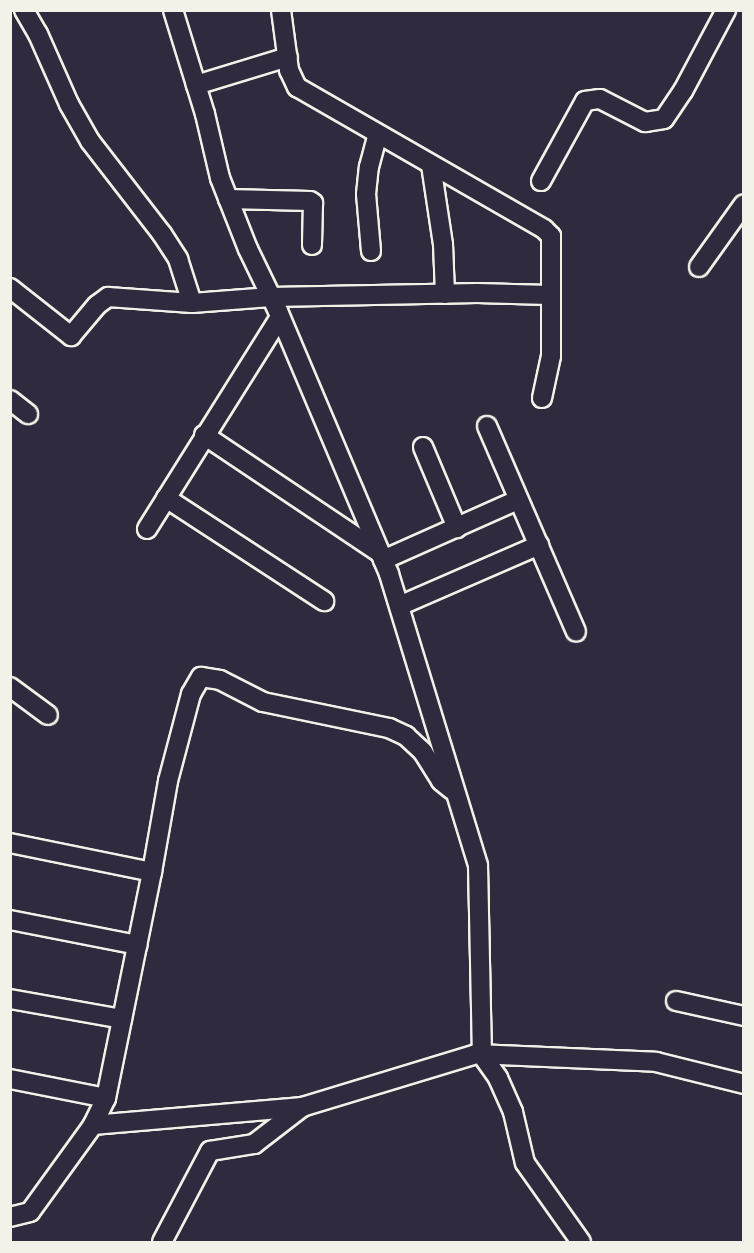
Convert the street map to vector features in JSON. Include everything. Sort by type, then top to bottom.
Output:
[{"type":"street","points":[[24,10],[38,34],[69,104],[90,141],[162,234],[178,259],[192,303]]},
{"type":"street","points":[[173,10],[196,85],[220,178],[228,199],[382,557],[478,865],[482,1056],[498,1078],[513,1112],[525,1163],[581,1242]]},
{"type":"street","points":[[281,10],[289,70],[297,87],[544,229],[551,236],[550,365],[542,398]]},
{"type":"street","points":[[541,182],[585,101],[600,99],[645,122],[664,119],[683,91],[726,10]]},
{"type":"street","points":[[196,85],[288,57]]},
{"type":"street","points":[[371,251],[366,194],[369,167],[378,134]]},
{"type":"street","points":[[431,165],[443,244],[445,294]]},
{"type":"street","points":[[228,199],[310,201],[313,203],[312,245]]},
{"type":"street","points":[[699,267],[744,204]]},
{"type":"street","points":[[10,288],[70,336],[97,305],[108,297],[192,303],[271,297],[549,295]]},
{"type":"street","points":[[147,529],[280,317]]},
{"type":"street","points":[[10,400],[28,414]]},
{"type":"street","points":[[487,426],[576,632]]},
{"type":"street","points":[[204,435],[382,557]]},
{"type":"street","points":[[423,447],[457,528]]},
{"type":"street","points":[[166,498],[324,601]]},
{"type":"street","points":[[382,557],[457,528],[518,500]]},
{"type":"street","points":[[399,606],[539,545]]},
{"type":"street","points":[[10,1217],[30,1212],[93,1125],[106,1098],[138,945],[168,781],[196,681],[201,677],[220,680],[263,702],[389,728],[406,736],[423,752],[441,781],[455,793]]},
{"type":"street","points":[[10,687],[48,714]]},
{"type":"street","points":[[10,843],[152,872]]},
{"type":"street","points":[[10,920],[138,945]]},
{"type":"street","points":[[10,999],[123,1019]]},
{"type":"street","points":[[676,1001],[744,1016]]},
{"type":"street","points":[[93,1125],[302,1107],[476,1054],[656,1062],[744,1084]]},
{"type":"street","points":[[10,1079],[106,1098]]},
{"type":"street","points":[[162,1242],[210,1151],[254,1144],[302,1107]]}]
